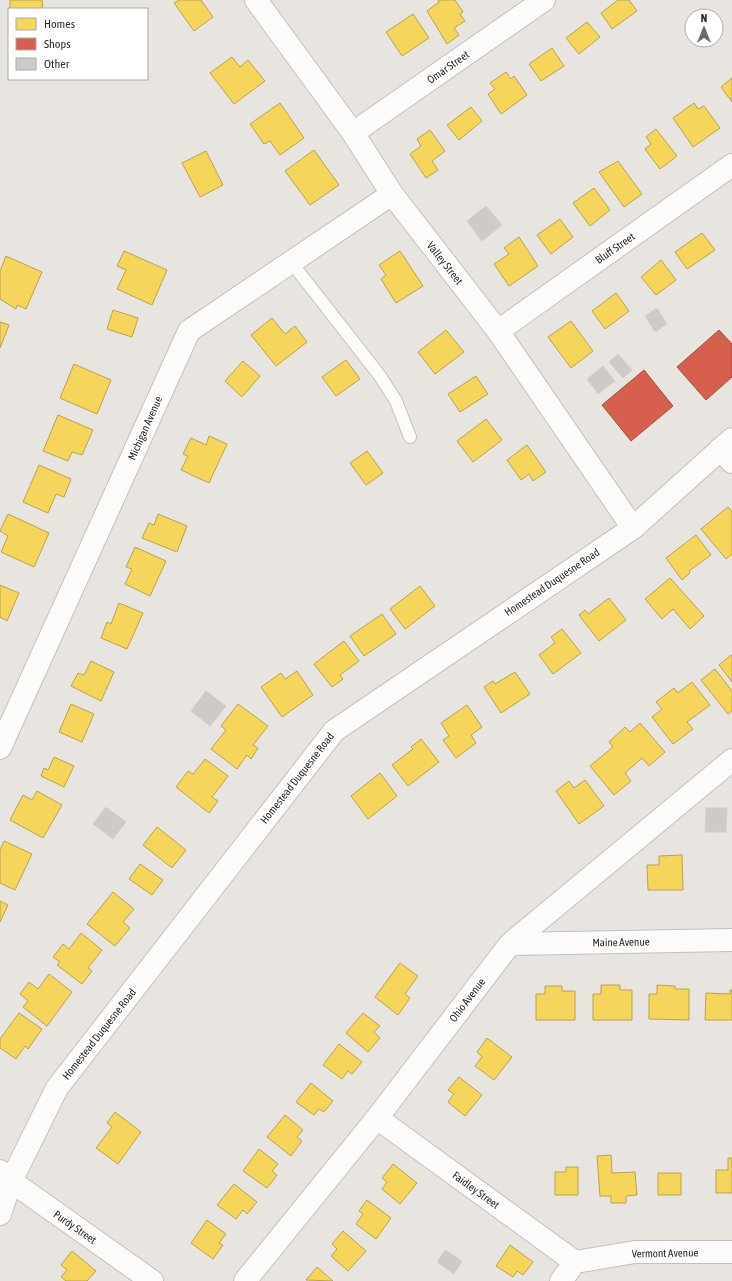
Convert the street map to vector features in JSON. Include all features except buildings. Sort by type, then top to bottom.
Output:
[{"type":"street","name":"Valley Street","points":[[256,0],[353,133],[392,194],[498,331],[633,528]]},
{"type":"street","name":"Omar Street","points":[[353,133],[544,0]]},
{"type":"street","name":"Bluff Street","points":[[498,331],[732,165]]},
{"type":"street","name":"Michigan Avenue","points":[[0,748],[189,330],[392,194]]},
{"type":"street","name":"Homestead Duquesne Road","points":[[0,1214],[6,1176],[57,1088],[334,731],[633,528],[728,450]]},
{"type":"street","name":"Ohio Avenue","points":[[244,1281],[377,1118],[510,944],[732,760]]},
{"type":"street","name":"Maine Avenue","points":[[510,944],[732,940]]},
{"type":"street","name":"Faidley Street","points":[[377,1118],[575,1262]]},
{"type":"street","name":"Purdy Street","points":[[6,1176],[152,1281]]},
{"type":"street","name":"Vermont Avenue","points":[[575,1262],[635,1252],[732,1252]]},
{"type":"street","points":[[561,1281],[575,1262]]},
{"type":"lane","points":[[291,262],[380,376],[396,401],[410,437]]}]
